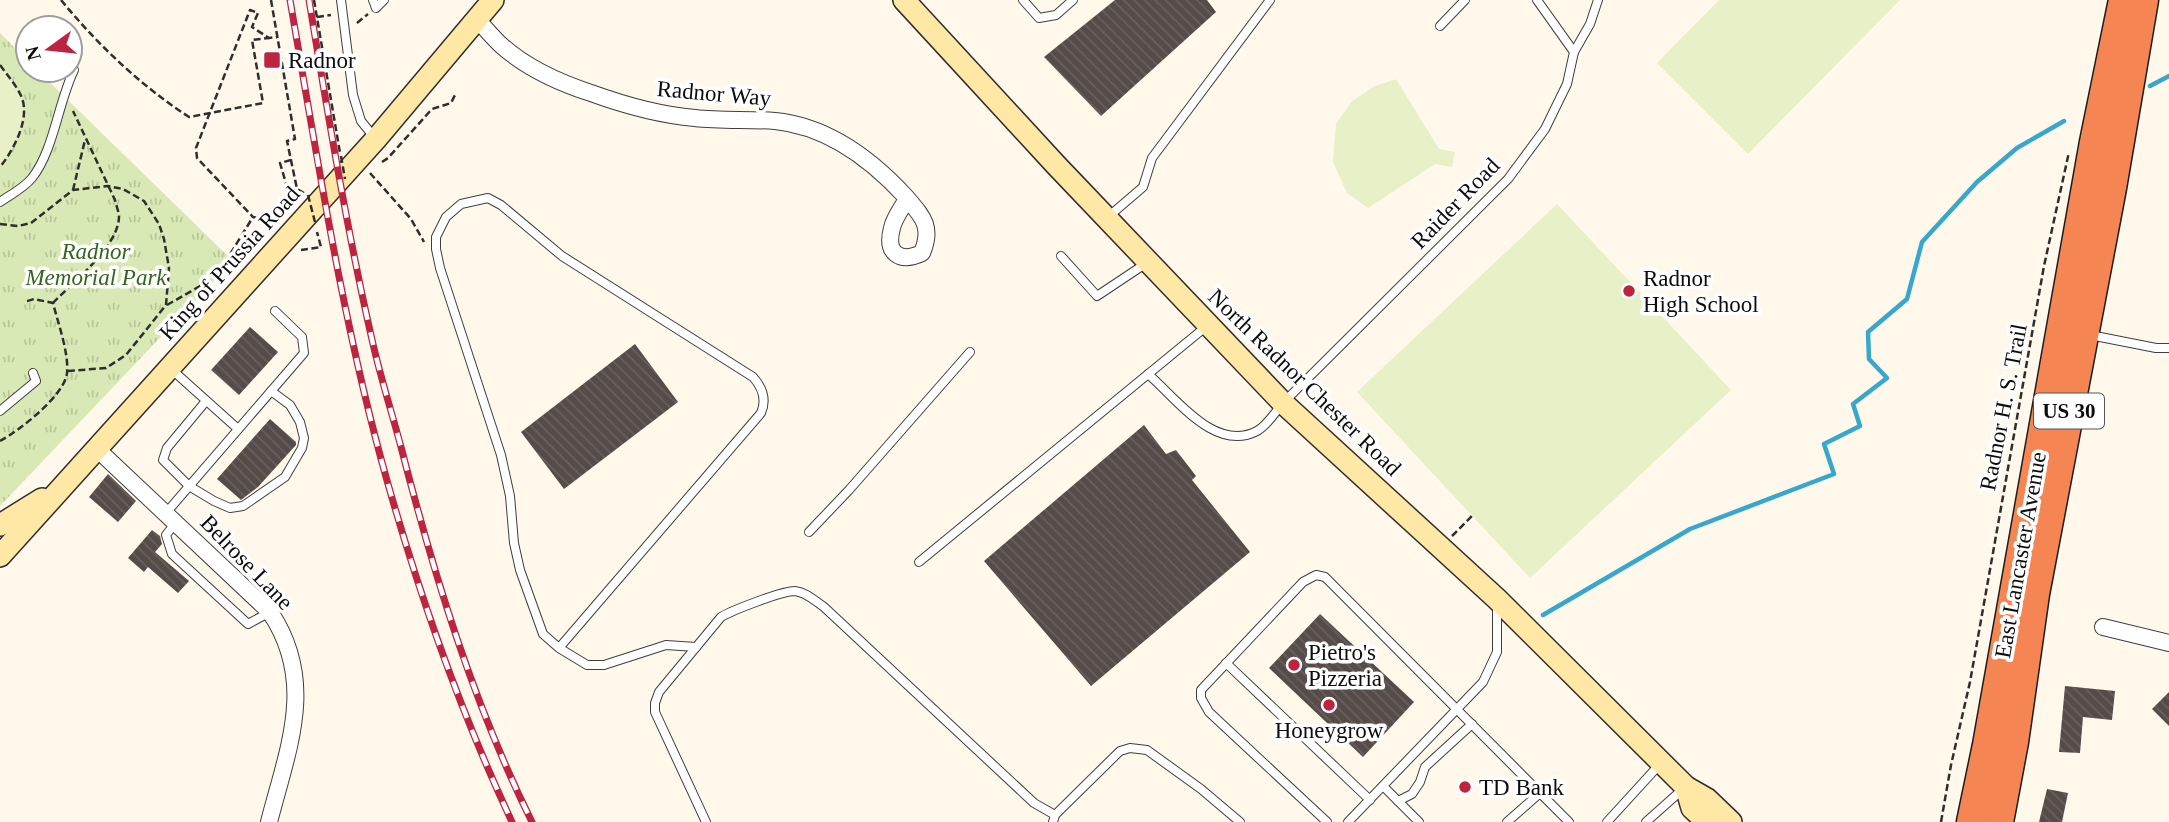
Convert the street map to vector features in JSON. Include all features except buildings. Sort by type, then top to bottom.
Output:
[{"type":"highway","name":"East Lancaster Avenue","points":[[1971,822],[2094,142],[2123,0]]},
{"type":"highway","name":"East Lancaster Avenue","points":[[1998,822],[2014,742],[2035,594],[2144,0]]},
{"type":"main road","name":"King of Prussia Road","points":[[0,556],[376,139],[493,0]]},
{"type":"main road","name":"North Radnor Chester Road","points":[[904,0],[1106,219],[1283,403],[1497,599],[1686,787],[1707,799],[1731,822]]},
{"type":"main road","points":[[0,525],[65,484]]},
{"type":"main road","name":"North Radnor Chester Road","points":[[1686,787],[1692,808],[1707,822]]},
{"type":"street","name":"Radnor Way","points":[[477,19],[503,47],[541,72],[590,93],[642,109],[681,117],[776,121],[827,137],[865,159],[888,177],[907,199]]},
{"type":"street","name":"Belrose Lane","points":[[97,449],[270,612],[281,628],[291,654],[297,687],[296,713],[270,822]]},
{"type":"street","points":[[2103,626],[2169,643]]},
{"type":"lane","points":[[341,0],[353,95],[361,121],[376,139]]},
{"type":"lane","points":[[373,0],[376,8],[384,0]]},
{"type":"lane","points":[[1023,0],[1039,18],[1056,15],[1073,0]]},
{"type":"lane","points":[[1106,219],[1143,187],[1152,158],[1270,0]]},
{"type":"lane","points":[[1440,26],[1465,0]]},
{"type":"lane","points":[[1537,0],[1574,52]]},
{"type":"lane","name":"Raider Road","points":[[1148,374],[1214,432],[1238,436],[1259,430],[1508,179],[1545,129],[1567,84],[1574,52],[1590,24],[1598,0]]},
{"type":"lane","points":[[0,202],[31,180],[45,155],[67,84]]},
{"type":"lane","points":[[559,648],[761,413],[764,397],[760,384],[753,376],[562,256],[502,205],[488,198],[470,200],[453,209],[441,225],[436,242],[440,268],[501,455],[510,496],[510,523],[520,570],[542,634],[559,648],[587,665],[604,666],[666,645],[696,647]]},
{"type":"lane","points":[[1061,256],[1097,296],[1148,262]]},
{"type":"lane","points":[[270,612],[248,624],[172,554],[166,535],[171,517],[189,486],[304,353],[302,337],[275,311]]},
{"type":"lane","points":[[919,562],[1208,325]]},
{"type":"lane","points":[[2084,334],[2156,348],[2169,348]]},
{"type":"lane","points":[[808,532],[849,490],[970,352]]},
{"type":"lane","points":[[169,368],[238,429]]},
{"type":"lane","points":[[0,411],[36,381],[33,373]]},
{"type":"lane","points":[[206,401],[167,447],[163,460],[189,486],[230,508],[243,506],[285,477],[302,448],[304,438],[300,422],[290,405],[271,391]]},
{"type":"lane","points":[[1327,822],[1209,712],[1201,698],[1201,690],[1226,663],[1303,582],[1316,575],[1325,577],[1569,822]]},
{"type":"lane","points":[[706,822],[655,712],[659,692],[721,617],[793,591],[807,595],[824,607],[1054,819],[1120,751],[1130,748],[1147,750],[1201,789],[1240,822]]},
{"type":"lane","points":[[1348,822],[1483,682],[1497,652],[1497,599]]},
{"type":"lane","points":[[1226,663],[1370,800]]},
{"type":"lane","points":[[1398,801],[1412,794],[1425,767],[1472,724]]},
{"type":"lane","points":[[1607,822],[1662,762]]},
{"type":"lane","points":[[1383,786],[1419,822]]},
{"type":"lane","points":[[1646,822],[1686,787]]},
{"type":"lane","points":[[1507,822],[1540,793]]},
{"type":"path","points":[[61,0],[89,34],[159,97],[189,117],[262,103],[252,40],[277,37]]},
{"type":"path","points":[[271,0],[295,138],[287,141],[297,189],[308,195],[321,247],[291,252]]},
{"type":"path","points":[[314,0],[345,179]]},
{"type":"path","points":[[269,38],[252,27],[258,13],[250,10],[196,148],[197,158],[253,217],[277,222],[286,219]]},
{"type":"path","points":[[0,65],[23,101],[23,119],[9,155],[0,167]]},
{"type":"path","points":[[53,303],[109,245],[119,215],[73,111],[74,102],[64,90]]},
{"type":"path","points":[[378,165],[388,158],[432,109],[451,103],[456,95]]},
{"type":"path","points":[[73,190],[85,136]]},
{"type":"path","name":"Radnor H. S. Trail","points":[[1941,822],[1970,682],[2044,266],[2065,162],[2071,145]]},
{"type":"path","points":[[291,160],[280,163],[292,204]]},
{"type":"path","points":[[368,171],[411,219],[424,242],[436,242]]},
{"type":"path","points":[[0,224],[18,226],[31,223],[73,190],[107,186],[122,189],[144,201],[159,224],[169,268],[166,305]]},
{"type":"path","points":[[68,371],[106,368],[126,355],[166,305],[216,276],[253,217]]},
{"type":"path","points":[[24,302],[34,299],[53,303]]},
{"type":"path","points":[[0,441],[13,434],[42,408],[65,382],[68,371],[53,303]]},
{"type":"path","points":[[1441,548],[1472,516]]},
{"type":"green space","points":[[1719,0],[1900,0],[1748,154],[1657,63]]},
{"type":"green space","name":"Radnor Memorial Park","points":[[0,33],[14,47],[14,84],[51,84],[233,261],[0,506]]},
{"type":"green space","points":[[0,65],[18,89],[24,116],[19,135],[0,167]]},
{"type":"green space","points":[[1396,79],[1439,149],[1455,152],[1452,167],[1435,164],[1368,208],[1347,193],[1333,162],[1336,124],[1352,101],[1375,86]]},
{"type":"green space","points":[[1557,204],[1731,390],[1530,578],[1357,392]]},
{"type":"waterway","points":[[2150,86],[2169,76]]},
{"type":"waterway","points":[[1543,615],[1690,529],[1834,474],[1824,444],[1860,426],[1853,404],[1887,378],[1869,359],[1868,332],[1907,299],[1922,242],[1977,182],[2017,148],[2064,121]]},
{"type":"railway","points":[[290,0],[345,304],[388,484],[443,656],[512,822]]},
{"type":"railway","points":[[309,0],[346,216],[379,370],[441,591],[491,731],[532,822]]},
{"type":"place","name":"Radnor","points":[[272,60]]},
{"type":"place","name":"Radnor High School","points":[[1629,291]]},
{"type":"place","name":"Pietro's Pizzeria","points":[[1294,665]]},
{"type":"place","name":"Honeygrow","points":[[1329,705]]},
{"type":"place","name":"TD Bank","points":[[1465,787]]}]
